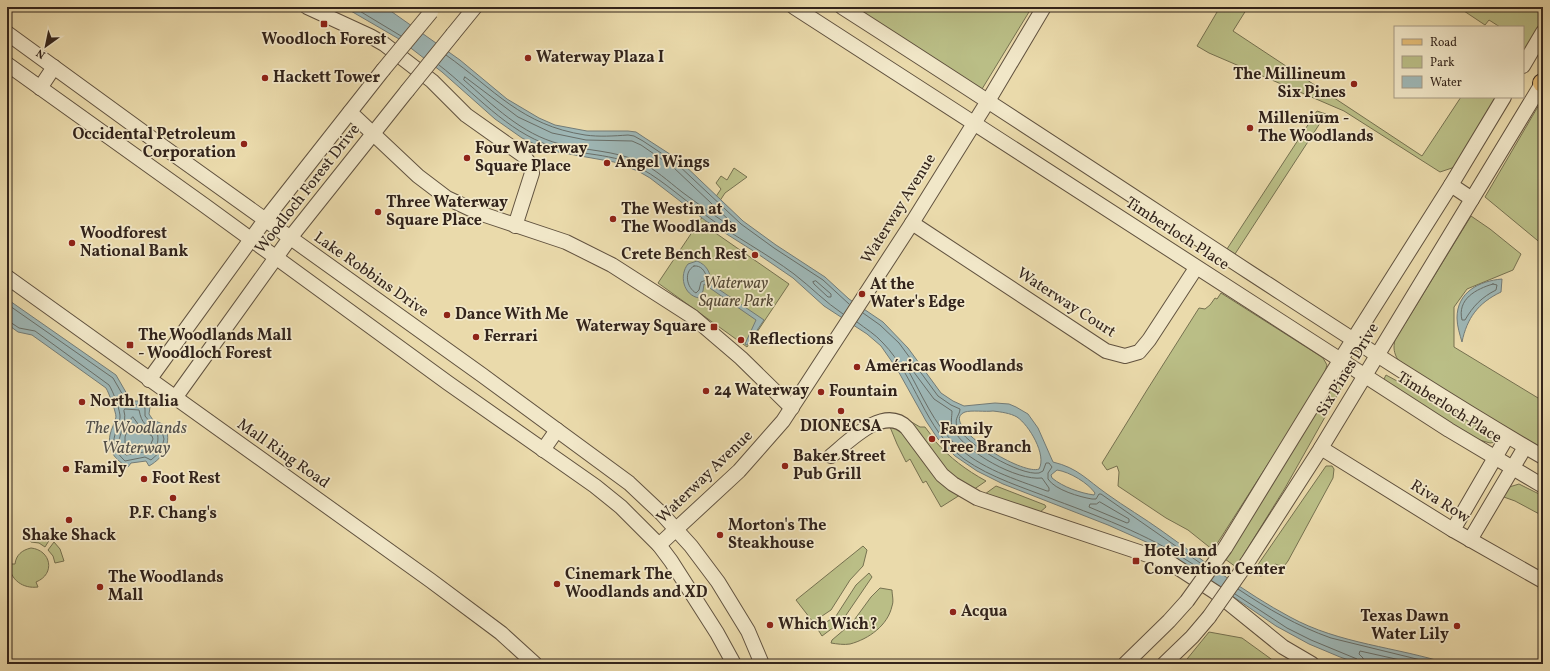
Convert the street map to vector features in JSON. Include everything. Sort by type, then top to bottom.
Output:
[{"type":"street","points":[[307,7],[384,44],[432,81],[466,115],[524,156],[529,163],[532,173],[515,226]]},
{"type":"street","name":"Woodloch Forest Drive","points":[[175,398],[290,238],[475,7]]},
{"type":"street","name":"Timberloch Place","points":[[794,7],[974,122],[1196,268],[1365,374],[1449,430],[1543,486]]},
{"type":"street","name":"Timberloch Place","points":[[842,7],[1353,340],[1543,458]]},
{"type":"street","name":"Waterway Avenue","points":[[659,545],[740,471],[783,421],[912,223],[988,101],[1044,7]]},
{"type":"street","name":"Woodloch Forest Drive","points":[[149,380],[265,220],[432,9]]},
{"type":"street","points":[[1524,64],[1543,32]]},
{"type":"street","name":"Lake Robbins Drive","points":[[7,33],[629,483],[676,529],[706,565],[748,631],[762,664]]},
{"type":"street","points":[[7,64],[252,239],[448,383],[611,498],[659,545],[696,597],[727,648],[734,664]]},
{"type":"street","points":[[40,88],[54,67]]},
{"type":"street","name":"Six Pines Drive","points":[[1164,664],[1192,637],[1209,617],[1247,563],[1321,448],[1543,83]]},
{"type":"street","name":"Six Pines Drive","points":[[1126,664],[1187,601],[1225,548],[1341,359],[1451,185],[1503,98]]},
{"type":"street","points":[[350,112],[424,181],[447,198],[479,213],[566,242],[612,265],[667,299],[693,317],[741,358],[792,408]]},
{"type":"street","points":[[148,165],[164,148]]},
{"type":"street","points":[[1451,185],[1472,199]]},
{"type":"street","name":"Waterway Court","points":[[912,223],[1106,351],[1125,356],[1139,352],[1149,340],[1196,268]]},
{"type":"street","name":"Mall Ring Road","points":[[7,277],[430,580],[501,633],[535,664]]},
{"type":"street","points":[[831,456],[866,428],[887,420],[901,423],[907,428],[942,475],[964,491],[977,498],[1163,560],[1186,572],[1231,604],[1283,647],[1312,664]]},
{"type":"street","points":[[543,450],[557,430]]},
{"type":"street","points":[[1453,530],[1507,437]]},
{"type":"street","points":[[1470,540],[1525,447]]},
{"type":"street","name":"Riva Row","points":[[1321,448],[1453,530],[1543,581]]},
{"type":"green space","points":[[855,7],[1032,7],[982,89]]},
{"type":"green space","points":[[1220,7],[1248,7],[1233,31],[1422,156],[1460,98],[1497,98],[1459,161],[1452,168],[1440,172],[1344,111],[1209,53],[1197,46]]},
{"type":"green space","points":[[1458,7],[1543,7],[1543,22],[1524,54],[1524,26],[1498,26],[1489,20],[1485,25]]},
{"type":"green space","points":[[1543,98],[1543,245],[1485,197]]},
{"type":"green space","points":[[1317,111],[1326,114],[1235,254],[1227,249]]},
{"type":"green space","name":"Waterway Square Park","points":[[734,168],[747,177],[725,193],[704,225],[789,284],[747,347],[658,283],[721,189],[716,183],[721,176],[727,180]]},
{"type":"green space","points":[[1471,216],[1521,254],[1513,270],[1467,289],[1454,307],[1454,347],[1543,401],[1543,450],[1508,431],[1398,360],[1395,353],[1395,340]]},
{"type":"green space","points":[[1221,293],[1323,358],[1327,365],[1323,378],[1213,550],[1188,530],[1166,518],[1118,486],[1119,472],[1117,466],[1107,470],[1102,463],[1199,308],[1205,309],[1215,298],[1217,299]]},
{"type":"green space","points":[[1386,375],[1467,419],[1489,433],[1497,442],[1490,443],[1476,439],[1383,381]]},
{"type":"green space","points":[[1336,380],[1343,385],[1285,488],[1236,567],[1225,559]]},
{"type":"green space","points":[[908,420],[920,427],[925,427],[931,435],[929,437],[932,443],[935,441],[946,453],[986,481],[973,490],[947,472]]},
{"type":"green space","points":[[890,427],[899,429],[960,495],[941,507],[926,481],[923,483],[910,459],[906,462]]},
{"type":"green space","points":[[1326,466],[1332,466],[1334,469],[1333,478],[1288,561],[1285,565],[1280,566],[1275,564],[1261,576],[1256,574],[1255,569]]},
{"type":"green space","points":[[1519,484],[1543,496],[1543,516],[1515,501],[1501,496],[1506,488]]},
{"type":"green space","points":[[996,486],[1045,505],[1046,507],[1039,513],[985,494]]},
{"type":"green space","points":[[30,533],[43,535],[50,539],[45,547],[39,543],[31,542]]},
{"type":"green space","points":[[54,542],[60,549],[64,561],[55,563],[53,556],[48,550]]},
{"type":"green space","points":[[863,546],[867,550],[863,566],[850,580],[831,610],[813,622],[796,600]]},
{"type":"green space","points":[[31,548],[43,553],[47,558],[48,563],[46,574],[36,582],[38,587],[22,585],[15,579],[10,570],[9,564],[15,564],[20,553]]},
{"type":"green space","points":[[869,573],[872,577],[842,621],[822,636],[817,628],[836,616],[856,585]]},
{"type":"green space","points":[[880,588],[892,590],[893,600],[890,613],[882,625],[871,635],[857,642],[850,644],[831,643],[832,640],[852,623],[871,597]]},
{"type":"green space","points":[[1209,632],[1242,638],[1278,664],[1183,664]]},
{"type":"water","points":[[344,7],[385,7],[460,60],[507,99],[539,118],[555,125],[587,131],[636,132],[679,160],[743,221],[776,245],[825,277],[849,299],[883,322],[908,348],[941,393],[964,406],[995,403],[1009,404],[1028,414],[1038,428],[1053,462],[1076,471],[1209,565],[1273,608],[1309,626],[1328,633],[1449,664],[1360,664],[1340,657],[1309,644],[1276,626],[1194,570],[1153,545],[1108,525],[1003,484],[977,471],[955,456],[938,439],[926,421],[897,369],[881,346],[867,334],[824,306],[793,278],[706,221],[650,178],[638,171],[614,162],[558,152],[539,146],[522,138],[495,119],[442,72],[399,39]],"holes":[[[993,411],[1017,417],[1027,427],[1039,449],[1041,456],[1039,469],[1030,469],[1016,465],[1001,457],[985,447],[962,427],[959,418],[965,412]],[[1057,470],[1067,473],[1083,482],[1092,489],[1095,493],[1094,495],[1072,489],[1056,481],[1051,475]]]},
{"type":"water","points":[[697,261],[708,270],[711,284],[764,320],[747,345],[745,344],[756,320],[704,284],[703,291],[699,298],[689,293],[686,289],[683,279],[685,268],[688,264]]},
{"type":"water","points":[[1502,279],[1501,292],[1486,301],[1475,312],[1470,319],[1462,342],[1457,318],[1461,301],[1465,295],[1478,285],[1493,280]]},
{"type":"water","name":"The Woodlands Waterway","points":[[7,299],[116,375],[131,401],[140,401],[150,407],[149,414],[153,420],[165,425],[168,437],[163,454],[155,462],[149,466],[146,461],[131,463],[128,467],[116,458],[111,450],[109,440],[116,415],[106,388],[32,335],[18,332],[7,324]]},
{"type":"place","name":"Woodloch Forest","points":[[324,24]]},
{"type":"place","name":"Waterway Plaza I","points":[[528,58]]},
{"type":"place","name":"Hackett Tower","points":[[265,78]]},
{"type":"place","name":"The Millineum Six Pines","points":[[1354,84]]},
{"type":"place","name":"Millenium - The Woodlands","points":[[1250,128]]},
{"type":"place","name":"Occidental Petroleum Corporation","points":[[244,144]]},
{"type":"place","name":"Four Waterway Square Place","points":[[467,158]]},
{"type":"place","name":"Angel Wings","points":[[607,163]]},
{"type":"place","name":"Three Waterway Square Place","points":[[378,212]]},
{"type":"place","name":"The Westin at The Woodlands","points":[[613,219]]},
{"type":"place","name":"Woodforest National Bank","points":[[72,243]]},
{"type":"place","name":"Crete Bench Rest","points":[[755,255]]},
{"type":"place","name":"At the Water's Edge","points":[[862,294]]},
{"type":"place","name":"Dance With Me","points":[[447,315]]},
{"type":"place","name":"Waterway Square","points":[[714,327]]},
{"type":"place","name":"Ferrari","points":[[476,337]]},
{"type":"place","name":"Reflections","points":[[741,340]]},
{"type":"place","name":"The Woodlands Mall - Woodloch Forest","points":[[130,345]]},
{"type":"place","name":"Américas Woodlands","points":[[857,367]]},
{"type":"place","name":"24 Waterway","points":[[706,391]]},
{"type":"place","name":"Fountain","points":[[821,392]]},
{"type":"place","name":"North Italia","points":[[82,402]]},
{"type":"place","name":"DIONECSA","points":[[841,411]]},
{"type":"place","name":"Family Tree Branch","points":[[932,439]]},
{"type":"place","name":"Baker Street Pub Grill","points":[[785,466]]},
{"type":"place","name":"Family","points":[[66,469]]},
{"type":"place","name":"Foot Rest","points":[[144,479]]},
{"type":"place","name":"P.F. Chang's","points":[[173,498]]},
{"type":"place","name":"Shake Shack","points":[[69,520]]},
{"type":"place","name":"Morton's The Steakhouse","points":[[720,535]]},
{"type":"place","name":"Hotel and Convention Center","points":[[1136,561]]},
{"type":"place","name":"Cinemark The Woodlands and XD","points":[[557,584]]},
{"type":"place","name":"The Woodlands Mall","points":[[100,587]]},
{"type":"place","name":"Acqua","points":[[953,612]]},
{"type":"place","name":"Which Wich?","points":[[770,625]]},
{"type":"place","name":"Texas Dawn Water Lily","points":[[1457,626]]}]
